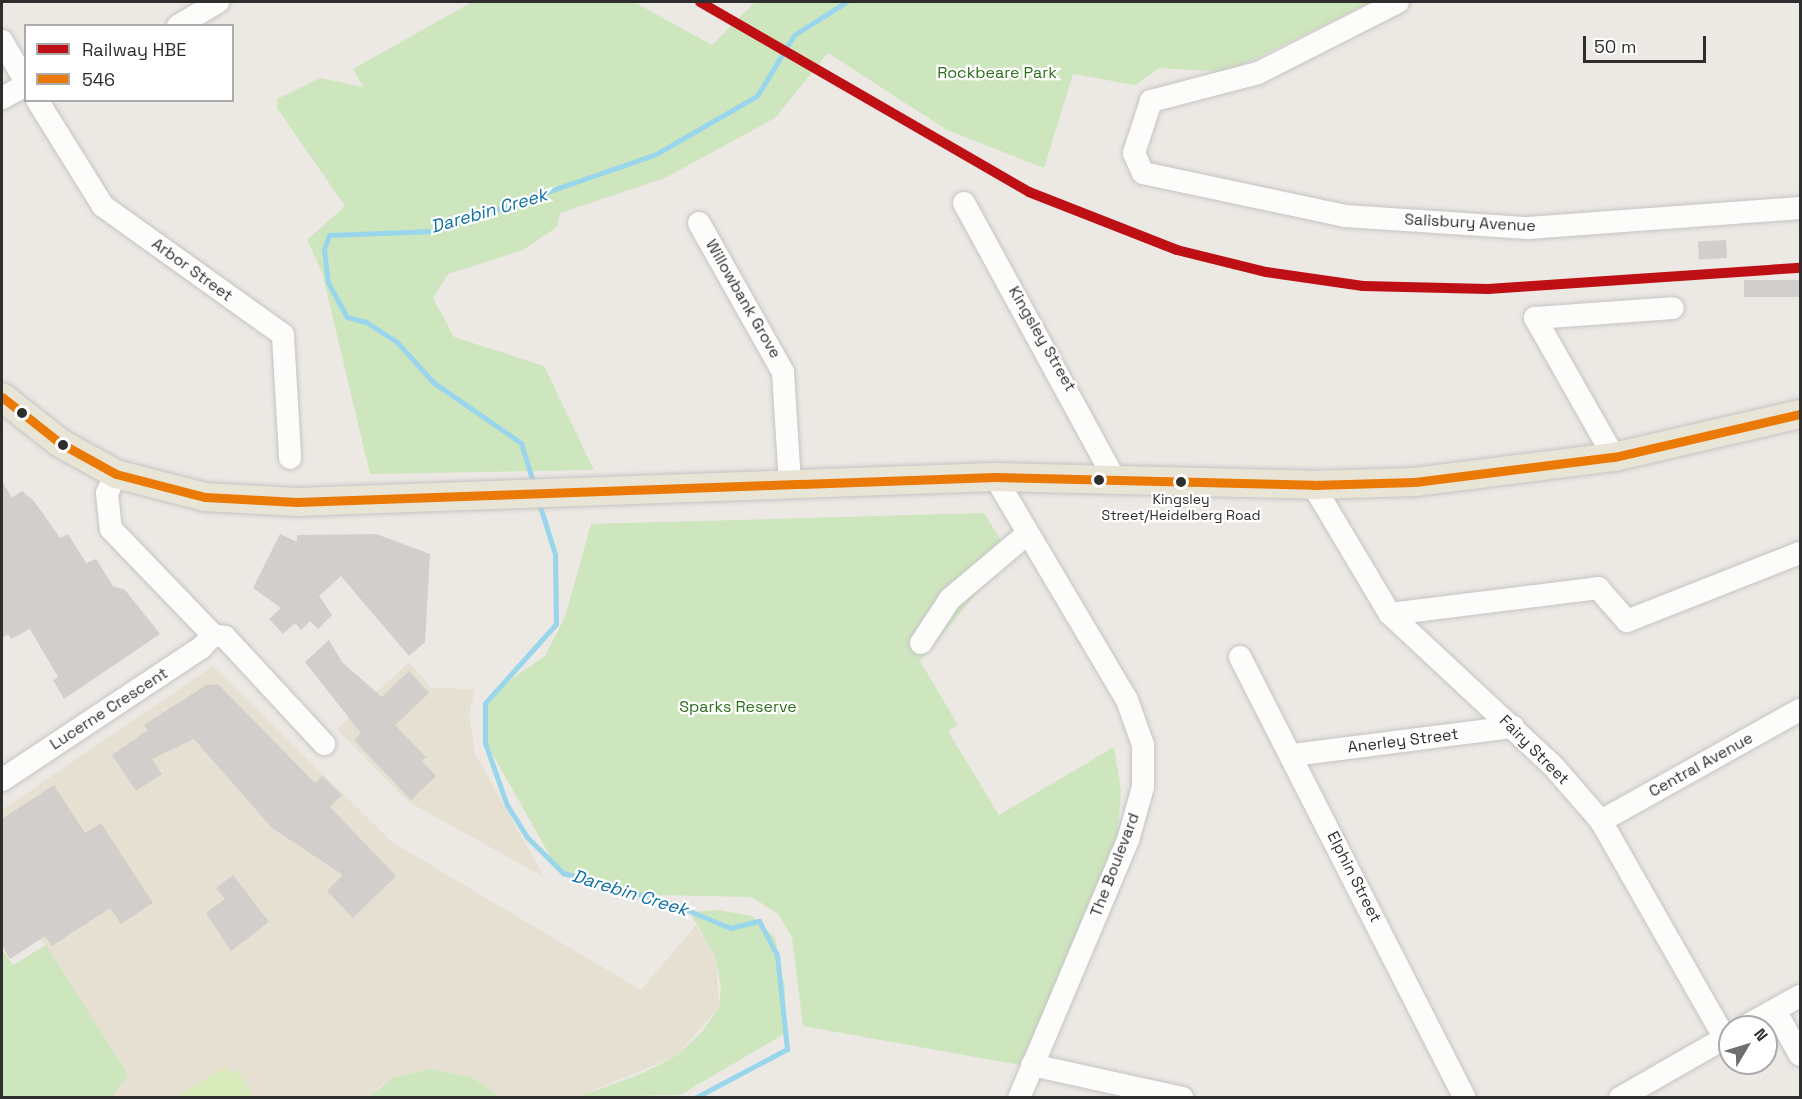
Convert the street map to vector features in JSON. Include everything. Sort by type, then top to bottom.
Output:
[{"type":"main road","points":[[2,397],[60,443],[116,474],[205,497],[297,502],[607,493],[790,483],[996,477],[1114,478],[1313,485],[1415,482],[1614,457],[1800,414]]},
{"type":"street","points":[[181,24],[218,2]]},
{"type":"street","name":"Salisbury Avenue","points":[[1398,2],[1258,73],[1151,101],[1134,153],[1143,173],[1345,216],[1528,228],[1800,208]]},
{"type":"street","points":[[2,41],[24,80]]},
{"type":"street","points":[[2,98],[24,84]]},
{"type":"street","name":"Arbor Street","points":[[44,103],[103,206],[283,335],[290,458]]},
{"type":"street","name":"Kingsley Street","points":[[964,203],[1114,478]]},
{"type":"street","name":"Willowbank Grove","points":[[699,223],[783,372],[790,483]]},
{"type":"street","points":[[1614,457],[1535,318],[1673,308]]},
{"type":"street","points":[[116,474],[107,493],[111,529],[213,635],[225,637],[324,744]]},
{"type":"street","name":"The Boulevard","points":[[996,477],[1027,534],[1127,700],[1143,745],[1143,787],[1128,840],[1019,1098]]},
{"type":"street","name":"Fairy Street","points":[[1313,485],[1390,614],[1513,727],[1601,821],[1722,1015]]},
{"type":"street","points":[[921,643],[950,599],[1027,534]]},
{"type":"street","points":[[1390,614],[1598,588],[1627,621],[1800,553]]},
{"type":"street","name":"Lucerne Crescent","points":[[2,780],[201,648],[213,635]]},
{"type":"street","name":"Elphin Street","points":[[1240,657],[1293,755],[1465,1098]]},
{"type":"street","name":"Central Avenue","points":[[1601,821],[1800,710]]},
{"type":"street","name":"Anerley Street","points":[[1293,755],[1513,727]]},
{"type":"street","points":[[1766,1015],[1800,996]]},
{"type":"street","points":[[1775,1010],[1800,1055]]},
{"type":"street","points":[[1620,1098],[1645,1091],[1718,1043]]},
{"type":"street","points":[[1032,1065],[1182,1098]]},
{"type":"shaded area","points":[[409,662],[431,688],[475,689],[469,714],[475,753],[544,877],[407,801],[337,729]]},
{"type":"shaded area","points":[[213,666],[392,842],[641,990],[696,925],[716,959],[719,1008],[676,1056],[578,1097],[501,1097],[471,1077],[429,1069],[383,1084],[368,1097],[112,1097],[127,1075],[2,877],[2,810]]},
{"type":"green space","name":"Rockbeare Park","points":[[472,2],[634,2],[712,45],[755,2],[1371,2],[1227,72],[1159,68],[1135,85],[1073,74],[1044,168],[947,130],[828,53],[775,118],[665,178],[560,213],[557,227],[523,250],[448,274],[433,298],[454,337],[544,366],[594,470],[370,474],[322,272],[307,240],[345,206],[277,108],[277,99],[320,78],[363,87],[353,69]]},
{"type":"green space","name":"Sparks Reserve","points":[[984,513],[1009,554],[920,661],[958,725],[948,731],[999,815],[1114,747],[1121,791],[1117,840],[1020,1065],[803,1026],[792,937],[778,914],[752,897],[610,894],[558,870],[489,748],[483,718],[495,690],[545,656],[565,617],[591,524]]},
{"type":"green space","points":[[719,910],[752,916],[775,937],[785,989],[784,1034],[680,1095],[578,1097],[641,1074],[676,1056],[701,1033],[719,1008],[721,988],[716,959],[690,912]]},
{"type":"green space","points":[[46,945],[128,1075],[112,1097],[2,1097],[2,949],[13,965]]},
{"type":"green space","points":[[226,1067],[230,1074],[237,1069],[254,1097],[176,1097]]},
{"type":"green space","points":[[429,1069],[471,1077],[501,1097],[368,1097],[393,1078]]},
{"type":"building","points":[[1726,240],[1727,258],[1699,259],[1698,241]]},
{"type":"building","points":[[1744,280],[1800,280],[1800,297],[1744,297]]},
{"type":"building","points":[[2,481],[12,498],[22,491],[34,501],[60,538],[68,534],[86,563],[96,559],[113,586],[125,590],[160,634],[64,699],[53,680],[58,677],[30,629],[11,639],[8,634],[2,638]]},
{"type":"building","points":[[280,534],[297,542],[297,535],[376,534],[430,554],[425,642],[409,656],[341,576],[319,596],[332,615],[318,629],[310,621],[301,630],[295,623],[283,634],[269,619],[281,608],[253,588]]},
{"type":"building","points":[[329,640],[342,662],[382,697],[409,671],[429,693],[395,725],[426,757],[422,761],[436,776],[411,800],[354,740],[361,733],[305,662]]},
{"type":"building","points":[[218,684],[315,783],[322,776],[342,795],[330,807],[396,876],[353,918],[327,891],[343,875],[272,828],[194,739],[152,759],[162,774],[136,791],[112,755],[148,730],[144,725],[206,685]]},
{"type":"building","points":[[54,785],[85,833],[101,823],[153,903],[121,924],[110,908],[52,946],[45,936],[10,959],[2,945],[2,819]]},
{"type":"building","points":[[233,875],[269,922],[231,951],[206,913],[225,899],[216,888]]},
{"type":"waterway","name":"Darebin Creek","points":[[534,485],[521,443],[433,382],[397,342],[366,322],[347,317],[328,283],[324,249],[329,235],[434,231],[656,154],[757,96],[794,35],[846,2]]},
{"type":"waterway","name":"Darebin Creek","points":[[539,503],[555,554],[556,624],[485,703],[485,743],[507,805],[527,837],[563,873],[673,904],[730,928],[759,921],[777,955],[787,1049],[695,1098]]},
{"type":"waterway","name":"Darebin Creek","points":[[77,1098],[107,1098]]},
{"type":"rail line","name":"HBE","points":[[700,2],[1029,192],[1177,250],[1266,272],[1363,286],[1488,289],[1800,268]]},
{"type":"transit line","name":"546","points":[[2,397],[60,443],[116,474],[205,497],[297,502],[995,477],[1313,485],[1415,482],[1614,457],[1800,414]]},
{"type":"place","name":"Kingsley Street/Heidelberg Road","points":[[1181,482]]}]
